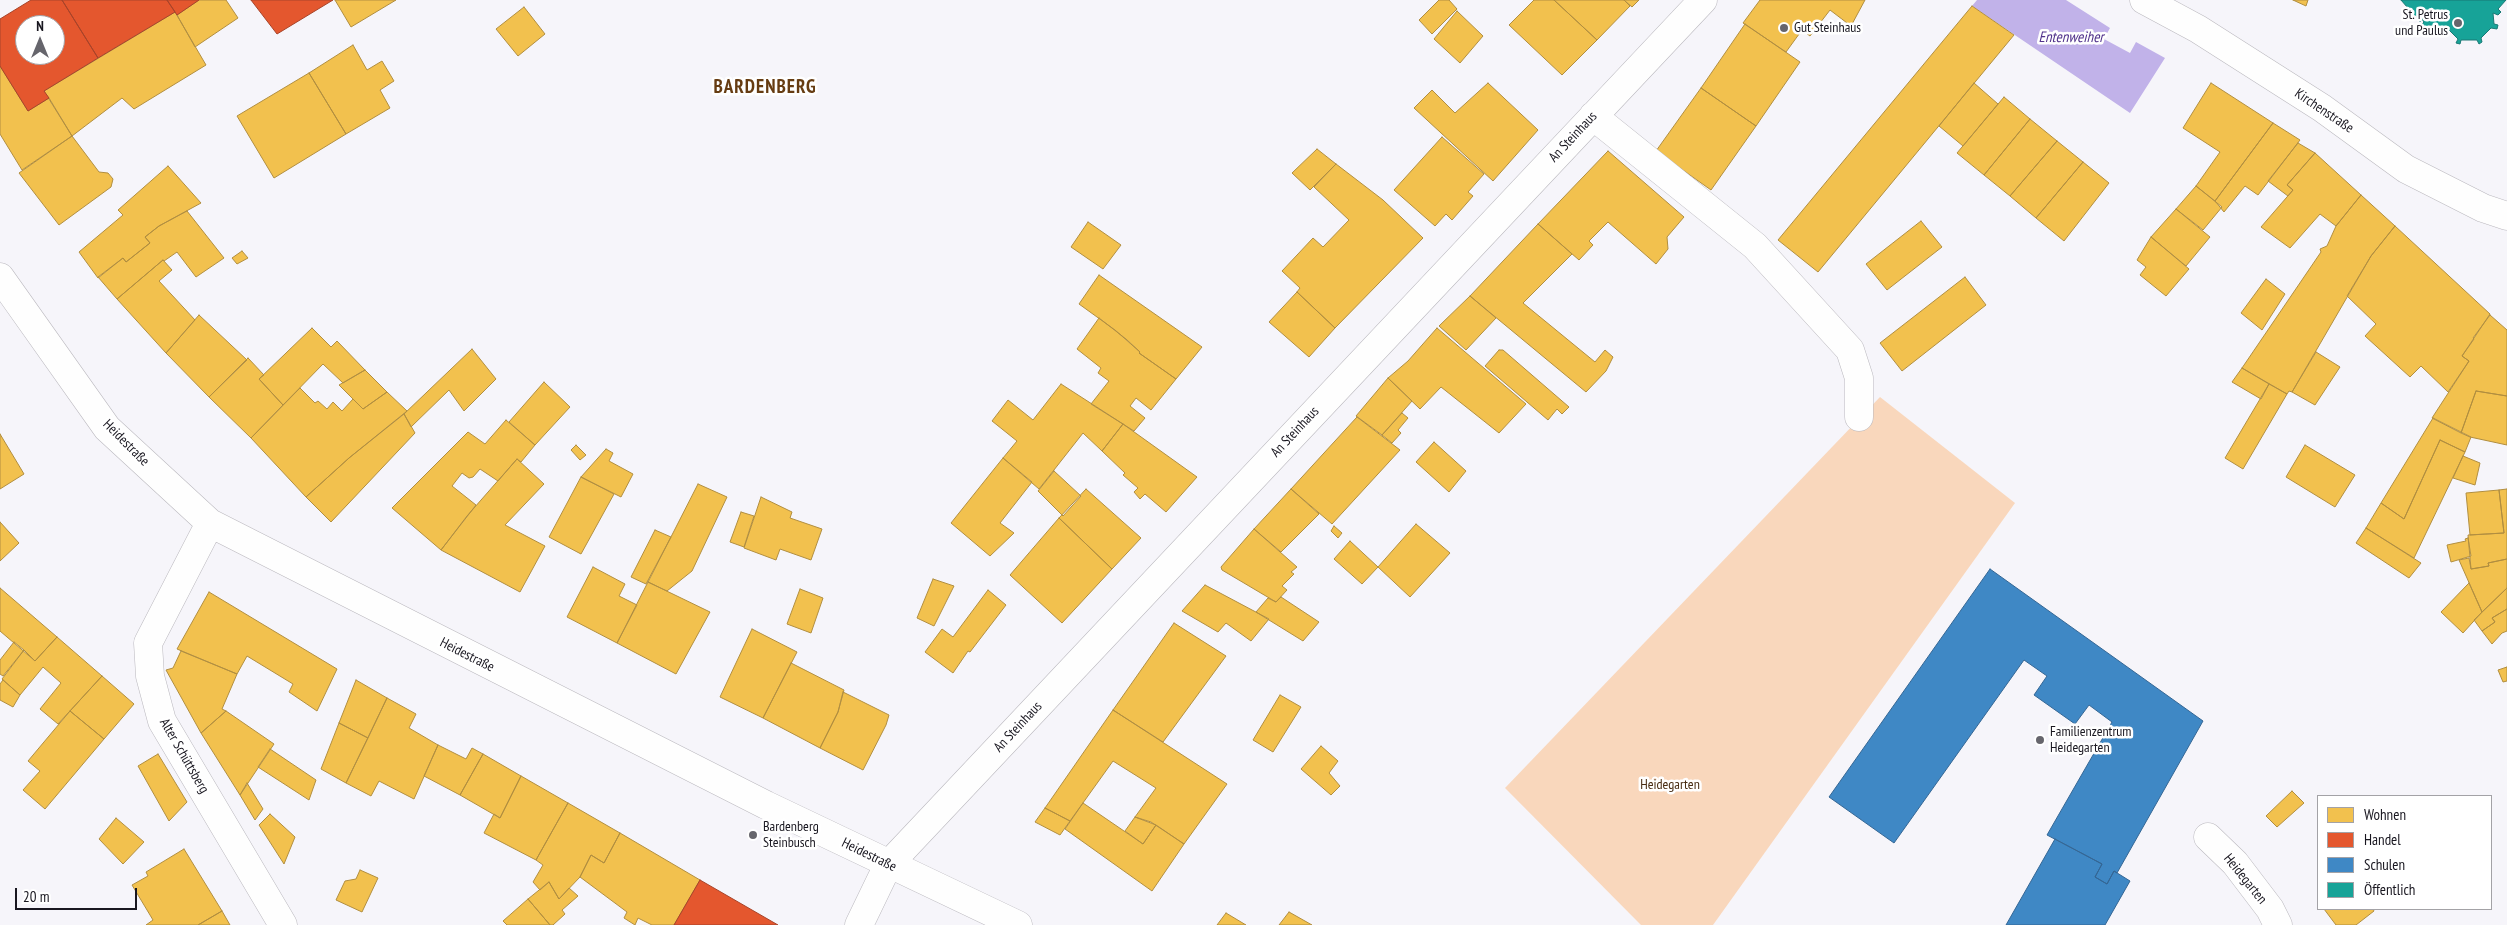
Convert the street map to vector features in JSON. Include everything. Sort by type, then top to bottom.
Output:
[{"type":"street","name":"An Steinhaus","points":[[859,925],[888,865],[1703,0]]},
{"type":"street","name":"Kirchenstraße","points":[[2144,0],[2198,29],[2322,108],[2406,169],[2483,208],[2507,216]]},
{"type":"street","points":[[1593,116],[1755,246],[1850,350],[1859,378],[1859,417]]},
{"type":"street","name":"Heidestraße","points":[[0,277],[107,428],[210,523],[463,653],[888,865],[1018,925]]},
{"type":"street","name":"Alter Schüttsberg","points":[[210,523],[148,643],[150,676],[162,721],[282,925]]},
{"type":"street","name":"Heidegarten","points":[[2208,838],[2235,863],[2270,909],[2278,925]]},
{"type":"green space","name":"Heidegarten","points":[[1880,397],[2015,503],[1713,925],[1641,925],[1505,788]]},
{"type":"water","name":"Entenweiher","points":[[1977,0],[2066,0],[2110,28],[2104,39],[2130,53],[2136,42],[2165,58],[2130,113],[1972,6]]},
{"type":"building: Wohnen","points":[[199,0],[226,0],[238,18],[195,47],[177,15]]},
{"type":"building: Wohnen","points":[[335,0],[396,0],[351,27]]},
{"type":"building: Wohnen","points":[[1439,0],[1449,0],[1457,9],[1432,34],[1419,20]]},
{"type":"building: Wohnen","points":[[1534,0],[1554,0],[1597,40],[1562,75],[1509,25]]},
{"type":"building: Wohnen","points":[[1554,0],[1624,0],[1630,6],[1597,40]]},
{"type":"building: Wohnen","points":[[1624,0],[1639,0],[1632,7]]},
{"type":"building: Wohnen","name":"Gut Steinhaus","points":[[1760,0],[1865,0],[1851,26],[1830,10],[1810,36],[1802,30],[1786,52],[1743,23]]},
{"type":"building: Wohnen","points":[[2293,0],[2308,0],[2306,6]]},
{"type":"building: Wohnen","points":[[1972,6],[2014,35],[1818,272],[1778,240]]},
{"type":"building: Wohnen","points":[[524,7],[545,34],[518,56],[496,29]]},
{"type":"building: Wohnen","points":[[1457,11],[1483,36],[1460,63],[1434,39]]},
{"type":"building: Wohnen","points":[[175,12],[206,65],[134,109],[122,98],[72,136],[44,91]]},
{"type":"building: Wohnen","points":[[1745,24],[1800,62],[1756,126],[1701,88]]},
{"type":"building: Wohnen","points":[[353,45],[367,70],[382,61],[394,81],[380,90],[390,108],[346,134],[309,73]]},
{"type":"building: Wohnen","points":[[0,66],[28,111],[49,98],[72,136],[22,170],[0,134]]},
{"type":"building: Wohnen","points":[[309,73],[346,134],[274,178],[237,116]]},
{"type":"building: Wohnen","points":[[1488,83],[1538,130],[1493,181],[1414,108],[1432,90],[1455,113]]},
{"type":"building: Wohnen","points":[[1974,83],[1998,104],[1963,146],[1939,126]]},
{"type":"building: Wohnen","points":[[2211,83],[2273,123],[2215,201],[2196,186],[2220,152],[2183,128]]},
{"type":"building: Wohnen","points":[[1701,88],[1756,126],[1711,190],[1656,151]]},
{"type":"building: Wohnen","points":[[2004,97],[2030,119],[1984,175],[1957,153]]},
{"type":"building: Wohnen","points":[[2030,119],[2057,141],[2010,196],[1984,175]]},
{"type":"building: Wohnen","points":[[2273,123],[2300,140],[2258,195],[2245,186],[2224,212],[2215,201]]},
{"type":"building: Wohnen","points":[[72,136],[99,172],[108,173],[113,179],[111,187],[59,225],[19,173]]},
{"type":"building: Wohnen","points":[[1442,137],[1484,174],[1468,192],[1473,196],[1452,220],[1446,214],[1435,226],[1394,190]]},
{"type":"building: Wohnen","points":[[2057,141],[2083,162],[2036,218],[2010,196]]},
{"type":"building: Wohnen","points":[[2298,143],[2315,153],[2287,185],[2293,190],[2288,196],[2268,181]]},
{"type":"building: Wohnen","points":[[1317,149],[1336,164],[1310,190],[1292,173]]},
{"type":"building: Wohnen","points":[[1608,151],[1684,217],[1667,237],[1668,249],[1656,264],[1608,222],[1589,241],[1593,245],[1579,260],[1538,224]]},
{"type":"building: Wohnen","points":[[2315,153],[2361,195],[2336,226],[2320,214],[2290,248],[2261,227],[2293,190],[2287,185]]},
{"type":"building: Wohnen","points":[[2083,162],[2109,183],[2064,241],[2036,218]]},
{"type":"building: Wohnen","points":[[1336,164],[1383,200],[1423,238],[1335,328],[1297,292],[1300,288],[1282,271],[1313,238],[1323,247],[1349,220],[1314,187]]},
{"type":"building: Wohnen","points":[[168,166],[201,203],[159,226],[145,237],[150,243],[126,262],[123,258],[98,278],[79,252],[123,215],[118,210]]},
{"type":"building: Wohnen","points":[[2196,186],[2222,207],[2203,230],[2176,209]]},
{"type":"building: Wohnen","points":[[2361,195],[2395,226],[2371,256],[2292,392],[2289,391],[2287,394],[2242,368],[2321,252],[2320,249],[2327,246],[2336,226]]},
{"type":"building: Wohnen","points":[[2176,209],[2210,237],[2186,266],[2151,237]]},
{"type":"building: Wohnen","points":[[187,211],[224,258],[196,277],[177,252],[163,260],[117,299],[98,277],[123,258],[126,262],[150,243],[145,237],[159,226]]},
{"type":"building: Wohnen","points":[[1921,221],[1942,247],[1887,290],[1866,264]]},
{"type":"building: Wohnen","points":[[1088,222],[1121,245],[1103,269],[1071,247]]},
{"type":"building: Wohnen","points":[[1538,224],[1572,254],[1523,303],[1595,362],[1605,350],[1613,357],[1606,371],[1586,392],[1470,296]]},
{"type":"building: Wohnen","points":[[2395,226],[2490,314],[2462,356],[2469,361],[2448,392],[2421,366],[2410,377],[2365,336],[2376,324],[2347,296],[2371,256]]},
{"type":"building: Wohnen","points":[[2151,237],[2189,269],[2166,296],[2140,275],[2146,267],[2137,260]]},
{"type":"building: Wohnen","points":[[242,251],[248,258],[237,264],[232,258]]},
{"type":"building: Wohnen","points":[[163,260],[172,270],[159,281],[195,320],[166,353],[117,299]]},
{"type":"building: Wohnen","points":[[1099,275],[1202,347],[1176,379],[1139,353],[1115,330],[1079,304]]},
{"type":"building: Wohnen","points":[[1965,277],[1986,305],[1902,371],[1880,343]]},
{"type":"building: Wohnen","points":[[2266,279],[2285,294],[2262,330],[2241,313]]},
{"type":"building: Wohnen","points":[[1297,292],[1335,328],[1309,357],[1269,322]]},
{"type":"building: Wohnen","points":[[1470,296],[1496,318],[1466,350],[1439,326]]},
{"type":"building: Wohnen","points":[[199,315],[247,360],[209,397],[166,353]]},
{"type":"building: Wohnen","points":[[2490,315],[2507,330],[2507,396],[2476,391],[2461,433],[2432,418],[2469,361],[2462,356]]},
{"type":"building: Wohnen","points":[[1099,318],[1126,339],[1139,353],[1176,379],[1151,410],[1136,398],[1130,406],[1145,418],[1134,431],[1091,404],[1109,381],[1098,373],[1101,368],[1077,349]]},
{"type":"building: Wohnen","points":[[312,328],[331,347],[337,341],[365,370],[343,383],[323,364],[283,405],[259,379]]},
{"type":"building: Wohnen","points":[[1437,328],[1526,404],[1499,433],[1441,387],[1420,409],[1388,378],[1408,361]]},
{"type":"building: Wohnen","points":[[472,349],[496,379],[464,411],[449,390],[411,427],[404,414]]},
{"type":"building: Wohnen","points":[[1499,350],[1503,350],[1569,407],[1562,414],[1557,409],[1548,420],[1485,366]]},
{"type":"building: Wohnen","points":[[2316,352],[2340,367],[2315,405],[2292,392]]},
{"type":"building: Wohnen","points":[[248,358],[264,375],[259,379],[283,405],[251,438],[209,397]]},
{"type":"building: Wohnen","points":[[2242,368],[2269,384],[2261,399],[2232,382]]},
{"type":"building: Wohnen","points":[[365,370],[387,392],[363,409],[339,385]]},
{"type":"building: Wohnen","points":[[1388,378],[1412,401],[1382,435],[1356,416]]},
{"type":"building: Wohnen","points":[[544,382],[570,407],[535,445],[509,422]]},
{"type":"building: Wohnen","points":[[1061,384],[1123,424],[1102,451],[1083,433],[1039,489],[1003,458],[1017,441],[992,421],[1008,400],[1033,420]]},
{"type":"building: Wohnen","points":[[2269,384],[2287,394],[2243,469],[2225,458]]},
{"type":"building: Wohnen","points":[[300,388],[315,403],[318,401],[327,409],[333,402],[342,411],[353,399],[363,409],[387,392],[407,411],[349,458],[306,497],[251,438]]},
{"type":"building: Wohnen","points":[[2476,391],[2507,396],[2507,445],[2470,437],[2461,433]]},
{"type":"building: Wohnen","points":[[1402,413],[1408,418],[1398,430],[1401,433],[1392,443],[1382,435]]},
{"type":"building: Wohnen","points":[[404,414],[415,433],[331,522],[306,497],[349,458]]},
{"type":"building: Wohnen","points":[[1357,417],[1400,450],[1332,524],[1291,489]]},
{"type":"building: Wohnen","points":[[2433,418],[2471,437],[2465,452],[2440,440],[2404,519],[2381,503]]},
{"type":"building: Wohnen","points":[[506,420],[535,445],[521,462],[517,459],[498,481],[480,469],[473,477],[469,478],[462,473],[452,486],[476,505],[441,550],[392,508],[468,432],[485,444]]},
{"type":"building: Wohnen","points":[[1123,424],[1197,477],[1166,512],[1145,494],[1140,499],[1134,492],[1138,488],[1123,475],[1125,473],[1102,451]]},
{"type":"building: Wohnen","points":[[0,434],[24,474],[0,489]]},
{"type":"building: Wohnen","points":[[2440,440],[2465,452],[2414,558],[2366,528],[2381,503],[2404,519]]},
{"type":"building: Wohnen","points":[[1434,442],[1466,471],[1449,492],[1416,462]]},
{"type":"building: Wohnen","points":[[576,445],[586,455],[580,460],[571,450]]},
{"type":"building: Wohnen","points":[[2305,445],[2355,475],[2335,507],[2286,477]]},
{"type":"building: Wohnen","points":[[606,449],[613,453],[609,461],[633,474],[621,497],[581,477]]},
{"type":"building: Wohnen","points":[[2463,456],[2480,463],[2475,485],[2453,478]]},
{"type":"building: Wohnen","points":[[1003,458],[1032,482],[1000,523],[1014,533],[990,556],[951,523]]},
{"type":"building: Wohnen","points":[[517,459],[544,484],[505,525],[545,546],[520,592],[441,550],[467,516]]},
{"type":"building: Wohnen","points":[[1054,471],[1081,496],[1063,516],[1038,491]]},
{"type":"building: Wohnen","points":[[581,477],[614,494],[581,554],[549,537]]},
{"type":"building: Wohnen","points":[[698,484],[727,497],[692,571],[667,591],[648,582]]},
{"type":"building: Wohnen","points":[[1086,489],[1141,538],[1112,569],[1059,518]]},
{"type":"building: Wohnen","points":[[1291,489],[1319,514],[1281,552],[1254,529]]},
{"type":"building: Wohnen","points":[[2507,489],[2507,559],[2488,563],[2489,566],[2471,569],[2468,535],[2504,533],[2499,490]]},
{"type":"building: Wohnen","points":[[2499,490],[2504,533],[2470,535],[2466,493]]},
{"type":"building: Wohnen","points":[[761,497],[792,512],[790,518],[822,529],[811,560],[780,549],[776,560],[744,548]]},
{"type":"building: Wohnen","points":[[741,512],[754,516],[744,547],[730,542]]},
{"type":"building: Wohnen","points":[[1059,518],[1112,569],[1062,623],[1010,575]]},
{"type":"building: Wohnen","points":[[0,522],[19,543],[0,561]]},
{"type":"building: Wohnen","points":[[1416,524],[1450,553],[1410,597],[1378,567]]},
{"type":"building: Wohnen","points":[[1334,526],[1342,533],[1338,538],[1331,531]]},
{"type":"building: Wohnen","points":[[2366,528],[2421,563],[2409,578],[2356,543]]},
{"type":"building: Wohnen","points":[[1254,529],[1297,567],[1291,572],[1294,574],[1282,586],[1287,590],[1276,602],[1222,570],[1221,567]]},
{"type":"building: Wohnen","points":[[655,530],[671,537],[646,584],[631,577]]},
{"type":"building: Wohnen","points":[[2468,538],[2471,556],[2451,562],[2447,545],[2466,541],[2465,539]]},
{"type":"building: Wohnen","points":[[1350,541],[1378,567],[1362,584],[1334,559]]},
{"type":"building: Wohnen","points":[[2469,558],[2471,569],[2489,566],[2488,563],[2507,559],[2507,588],[2482,612],[2459,560]]},
{"type":"building: Wohnen","points":[[593,567],[625,584],[619,596],[637,605],[617,643],[567,617]]},
{"type":"building: Wohnen","points":[[933,579],[954,586],[934,626],[917,618]]},
{"type":"building: Wohnen","points":[[648,582],[710,612],[676,674],[617,643]]},
{"type":"building: Wohnen","points":[[2469,583],[2482,612],[2463,633],[2441,612]]},
{"type":"building: Wohnen","points":[[1205,585],[1269,619],[1251,641],[1226,623],[1218,632],[1182,611]]},
{"type":"building: Wohnen","points":[[0,588],[57,637],[35,661],[0,631]]},
{"type":"building: Wohnen","points":[[2507,588],[2507,609],[2492,618],[2495,622],[2482,631],[2474,620]]},
{"type":"building: Wohnen","points":[[800,589],[823,598],[811,633],[787,624]]},
{"type":"building: Wohnen","points":[[988,590],[1006,605],[970,652],[968,651],[953,673],[925,652],[942,629],[953,637]]},
{"type":"building: Wohnen","points":[[209,592],[337,669],[317,711],[289,692],[293,684],[247,656],[237,674],[177,649]]},
{"type":"building: Wohnen","points":[[1281,597],[1319,622],[1303,641],[1256,612],[1268,598],[1276,602]]},
{"type":"building: Wohnen","points":[[2507,609],[2507,631],[2502,633],[2492,644],[2482,631],[2495,622],[2492,618]]},
{"type":"building: Wohnen","points":[[1174,623],[1226,656],[1163,742],[1113,710]]},
{"type":"building: Wohnen","points":[[752,629],[797,652],[763,718],[720,697]]},
{"type":"building: Wohnen","points":[[57,637],[102,676],[58,724],[40,709],[61,683],[43,667],[20,695],[2,679],[24,650],[35,661]]},
{"type":"building: Wohnen","points":[[14,642],[24,650],[3,676],[0,674],[0,660]]},
{"type":"building: Wohnen","points":[[181,651],[237,674],[222,709],[226,711],[201,733],[166,670],[173,668]]},
{"type":"building: Wohnen","points":[[791,663],[844,690],[838,712],[820,748],[763,718]]},
{"type":"building: Wohnen","points":[[2507,667],[2507,681],[2503,682],[2498,670]]},
{"type":"building: Wohnen","points":[[102,676],[134,704],[104,739],[70,711]]},
{"type":"building: Wohnen","points":[[3,680],[20,695],[13,707],[0,700],[0,684]]},
{"type":"building: Wohnen","points":[[356,680],[387,698],[368,738],[339,723]]},
{"type":"building: Wohnen","points":[[843,692],[889,715],[886,725],[863,770],[820,748],[838,712]]},
{"type":"building: Wohnen","points":[[1280,695],[1301,707],[1273,752],[1253,740]]},
{"type":"building: Wohnen","points":[[387,698],[416,714],[409,728],[438,745],[414,799],[379,781],[371,796],[346,783]]},
{"type":"building: Wohnen","points":[[1113,710],[1227,784],[1184,844],[1151,822],[1135,817],[1156,788],[1113,761],[1070,821],[1045,808]]},
{"type":"building: Wohnen","points":[[70,711],[104,739],[45,809],[23,790],[40,771],[28,761]]},
{"type":"building: Wohnen","points":[[226,711],[274,744],[240,795],[201,733]]},
{"type":"building: Wohnen","points":[[339,723],[368,738],[346,783],[321,769]]},
{"type":"building: Wohnen","points":[[438,745],[466,759],[472,748],[483,754],[460,795],[424,776]]},
{"type":"building: Wohnen","points":[[1321,746],[1338,761],[1329,773],[1340,786],[1331,795],[1301,769]]},
{"type":"building: Wohnen","points":[[270,749],[316,780],[309,800],[258,767]]},
{"type":"building: Wohnen","points":[[158,754],[187,802],[169,821],[138,766]]},
{"type":"building: Wohnen","points":[[483,754],[521,776],[500,818],[460,795]]},
{"type":"building: Wohnen","points":[[521,776],[568,803],[536,860],[484,833],[494,814],[500,818]]},
{"type":"building: Wohnen","points":[[247,783],[263,809],[255,820],[240,795]]},
{"type":"building: Wohnen","points":[[2292,791],[2304,803],[2277,827],[2266,816]]},
{"type":"building: Wohnen","points":[[568,803],[620,833],[604,863],[591,855],[580,877],[559,899],[549,882],[540,890],[533,882],[543,865],[536,860]]},
{"type":"building: Wohnen","points":[[1083,803],[1143,844],[1156,825],[1184,844],[1152,891],[1065,829]]},
{"type":"building: Wohnen","points":[[1045,808],[1070,821],[1060,835],[1035,822]]},
{"type":"building: Wohnen","points":[[270,814],[295,837],[284,864],[259,825]]},
{"type":"building: Wohnen","points":[[1135,817],[1156,825],[1143,844],[1125,831]]},
{"type":"building: Wohnen","points":[[116,818],[144,842],[123,864],[99,839]]},
{"type":"building: Wohnen","points":[[620,833],[700,880],[674,925],[652,925],[638,918],[635,925],[624,918],[627,912],[580,877],[591,855],[604,863]]},
{"type":"building: Wohnen","points":[[184,849],[222,911],[198,925],[146,925],[153,920],[132,885],[148,876],[146,872]]},
{"type":"building: Wohnen","points":[[360,870],[378,878],[362,912],[336,900],[345,881],[356,879]]},
{"type":"building: Wohnen","points":[[549,882],[559,899],[569,888],[578,896],[562,910],[565,914],[553,925],[550,925],[528,899]]},
{"type":"building: Wohnen","points":[[528,899],[550,925],[507,925],[503,921]]},
{"type":"building: Wohnen","points":[[2325,910],[2374,911],[2356,925],[2336,925]]},
{"type":"building: Wohnen","points":[[222,911],[230,925],[198,925]]},
{"type":"building: Wohnen","points":[[1289,912],[1312,925],[1279,925]]},
{"type":"building: Wohnen","points":[[1226,913],[1246,925],[1217,925]]},
{"type":"building: Handel","points":[[31,0],[62,0],[98,58],[44,91],[49,98],[28,111],[0,66],[0,19]]},
{"type":"building: Handel","points":[[62,0],[167,0],[175,12],[98,58]]},
{"type":"building: Handel","points":[[167,0],[199,0],[177,15]]},
{"type":"building: Handel","points":[[251,0],[333,0],[277,34]]},
{"type":"building: Handel","points":[[700,880],[778,925],[674,925]]},
{"type":"building: Schulen","points":[[1990,569],[2203,721],[2117,873],[2114,871],[2107,884],[2095,877],[2102,864],[2047,835],[2112,722],[2089,705],[2075,724],[2034,695],[2047,676],[2024,660],[1894,843],[1829,797]]},
{"type":"building: Schulen","points":[[2055,839],[2102,864],[2095,877],[2107,884],[2114,871],[2130,881],[2105,925],[2006,925]]},
{"type":"building: Öffentlich","name":"St. Petrus und Paulus","points":[[2401,0],[2506,0],[2498,9],[2501,12],[2498,15],[2493,13],[2494,24],[2498,25],[2497,29],[2491,28],[2481,38],[2482,42],[2479,44],[2477,40],[2461,40],[2460,44],[2456,43],[2458,39],[2445,26],[2439,30],[2430,25],[2425,31],[2420,26],[2424,22],[2422,19],[2420,22]]},
{"type":"place","name":"St. Petrus und Paulus","points":[[2458,23]]},
{"type":"place","name":"Gut Steinhaus","points":[[1784,28]]},
{"type":"place","name":"Familienzentrum Heidegarten","points":[[2040,740]]},
{"type":"place","name":"Bardenberg Steinbusch","points":[[753,835]]},
{"type":"district","name":"BARDENBERG","points":[[765,88]]}]
